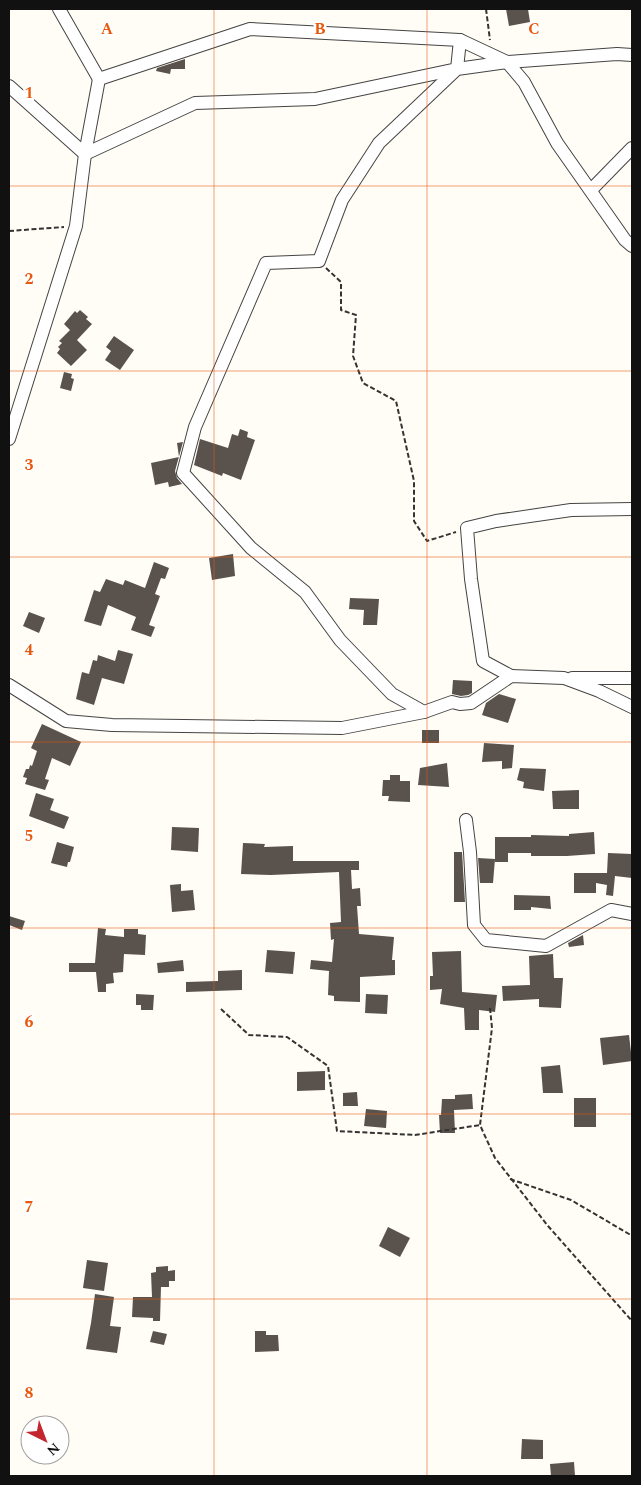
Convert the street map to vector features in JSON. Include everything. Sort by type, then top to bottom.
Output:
[{"type":"street","points":[[9,439],[76,226],[85,154],[99,79],[59,9]]},
{"type":"street","points":[[99,79],[250,29],[460,40],[507,62],[524,82],[557,143],[632,246]]},
{"type":"street","points":[[424,712],[392,694],[340,640],[305,592],[251,548],[183,473],[195,427],[266,263],[319,262],[342,200],[379,143],[457,69],[460,40]]},
{"type":"street","points":[[85,154],[195,104],[314,99],[457,69],[507,62],[617,54],[632,55]]},
{"type":"street","points":[[9,86],[85,154]]},
{"type":"street","points":[[591,190],[632,148]]},
{"type":"street","points":[[632,509],[570,510],[496,521],[467,528],[471,579],[484,661],[511,676],[632,678]]},
{"type":"street","points":[[9,685],[66,721],[112,725],[342,728],[424,712],[452,702],[460,704],[471,703],[511,676]]},
{"type":"street","points":[[564,678],[599,691],[632,707]]},
{"type":"street","points":[[466,820],[470,852],[474,926],[486,940],[546,946],[611,910],[632,914]]},
{"type":"path","points":[[486,9],[492,55]]},
{"type":"path","points":[[9,231],[76,226]]},
{"type":"path","points":[[319,262],[341,282],[341,310],[356,315],[353,356],[363,383],[396,401],[414,481],[414,521],[427,541],[467,528]]},
{"type":"path","points":[[490,1008],[492,1028],[480,1124],[495,1158],[548,1226],[632,1321]]},
{"type":"path","points":[[220,1009],[249,1035],[288,1037],[328,1066],[337,1131],[415,1135],[480,1124]]},
{"type":"path","points":[[510,1179],[571,1200],[632,1234]]},
{"type":"building","points":[[506,9],[528,9],[530,22],[509,26]]},
{"type":"building","points":[[185,59],[185,69],[171,69],[170,74],[156,71],[157,68]]},
{"type":"building","points":[[80,310],[88,317],[86,319],[92,324],[77,340],[87,350],[71,366],[57,353],[60,349],[58,347],[62,343],[59,341],[70,330],[64,324],[75,311],[77,313]]},
{"type":"building","points":[[114,336],[134,350],[120,370],[105,360],[111,351],[106,347]]},
{"type":"building","points":[[64,372],[72,374],[71,378],[74,379],[71,391],[60,388]]},
{"type":"building","points":[[240,429],[248,432],[247,437],[255,440],[241,480],[223,473],[222,476],[194,465],[200,439],[228,448],[232,434],[238,436]]},
{"type":"building","points":[[183,442],[179,457],[177,443]]},
{"type":"building","points":[[179,457],[175,471],[177,478],[182,484],[169,487],[168,482],[155,485],[151,463]]},
{"type":"building","points":[[233,554],[235,576],[212,580],[209,558]]},
{"type":"building","points":[[154,562],[169,568],[165,579],[161,578],[155,594],[160,596],[149,625],[155,627],[151,637],[131,630],[136,617],[108,605],[101,626],[84,621],[94,590],[100,592],[106,579],[123,585],[125,580],[145,588]]},
{"type":"building","points":[[350,598],[379,599],[377,625],[363,625],[364,610],[349,609]]},
{"type":"building","points":[[29,612],[45,618],[39,633],[23,626]]},
{"type":"building","points":[[118,650],[133,654],[124,684],[102,678],[94,705],[76,699],[82,672],[89,674],[93,660],[97,661],[98,655],[115,661]]},
{"type":"building","points":[[453,680],[472,681],[472,693],[461,696],[452,694]]},
{"type":"building","points":[[499,694],[516,699],[508,723],[482,715],[486,703]]},
{"type":"building","points":[[42,724],[81,742],[70,766],[52,758],[45,779],[49,780],[45,790],[25,784],[27,778],[23,777],[26,769],[29,769],[30,765],[32,766],[37,751],[31,748]]},
{"type":"building","points":[[422,730],[439,730],[439,743],[422,743]]},
{"type":"building","points":[[484,743],[514,745],[512,768],[502,769],[502,761],[482,762]]},
{"type":"building","points":[[447,763],[449,787],[418,785],[420,768]]},
{"type":"building","points":[[520,768],[546,769],[544,791],[523,788],[524,782],[517,780]]},
{"type":"building","points":[[390,775],[400,775],[400,781],[410,781],[410,802],[388,801],[389,796],[382,796],[383,780],[390,780]]},
{"type":"building","points":[[579,790],[579,809],[553,809],[552,791]]},
{"type":"building","points":[[36,793],[54,799],[50,810],[69,817],[64,829],[29,816]]},
{"type":"building","points":[[172,827],[199,828],[198,852],[171,850]]},
{"type":"building","points":[[594,832],[595,854],[531,856],[531,853],[508,853],[508,862],[495,862],[495,837],[531,837],[531,835],[569,836],[569,834]]},
{"type":"building","points":[[57,842],[74,847],[67,867],[51,863]]},
{"type":"building","points":[[243,843],[265,844],[264,847],[293,846],[293,861],[359,861],[359,870],[351,870],[352,889],[360,888],[361,906],[357,906],[359,934],[394,937],[392,960],[395,960],[395,975],[360,977],[360,1002],[334,1001],[334,996],[328,995],[329,971],[310,969],[311,960],[332,962],[334,939],[331,940],[330,923],[341,922],[339,872],[271,875],[241,874]]},
{"type":"building","points":[[454,852],[462,852],[465,902],[454,902]]},
{"type":"building","points":[[608,853],[632,854],[632,878],[615,876],[613,896],[606,895],[607,885],[596,883],[596,893],[574,893],[574,873],[607,873]]},
{"type":"building","points":[[478,858],[495,859],[493,883],[480,883]]},
{"type":"building","points":[[181,884],[181,891],[193,890],[195,910],[172,912],[170,885]]},
{"type":"building","points":[[514,895],[550,896],[551,909],[531,907],[531,910],[514,910]]},
{"type":"building","points":[[9,916],[25,921],[22,930],[9,925]]},
{"type":"building","points":[[98,928],[106,929],[105,935],[124,937],[124,929],[138,929],[138,934],[146,935],[145,955],[124,954],[123,972],[113,973],[114,983],[106,984],[106,992],[98,992],[96,972],[69,972],[69,963],[95,963]]},
{"type":"building","points":[[583,935],[584,945],[569,947],[568,943]]},
{"type":"building","points":[[267,950],[295,952],[293,974],[265,972]]},
{"type":"building","points":[[461,951],[462,992],[497,995],[495,1012],[479,1010],[479,1030],[465,1030],[464,1008],[440,1004],[442,989],[430,990],[430,976],[433,976],[432,952]]},
{"type":"building","points":[[553,954],[554,978],[563,978],[561,1008],[539,1007],[539,999],[503,1001],[502,986],[530,985],[529,956]]},
{"type":"building","points":[[183,960],[184,971],[158,973],[157,963]]},
{"type":"building","points":[[242,970],[242,990],[186,992],[186,982],[218,981],[218,971]]},
{"type":"building","points":[[136,994],[154,995],[153,1010],[141,1010],[141,1005],[136,1005]]},
{"type":"building","points":[[366,994],[388,995],[387,1014],[365,1013]]},
{"type":"building","points":[[629,1035],[632,1061],[603,1065],[600,1038]]},
{"type":"building","points":[[560,1065],[563,1093],[543,1093],[541,1067]]},
{"type":"building","points":[[325,1071],[325,1090],[297,1091],[297,1072]]},
{"type":"building","points":[[357,1092],[358,1106],[343,1106],[343,1093]]},
{"type":"building","points":[[472,1094],[473,1109],[454,1110],[455,1133],[440,1133],[439,1115],[441,1115],[442,1099],[455,1099],[455,1095]]},
{"type":"building","points":[[574,1098],[596,1098],[596,1127],[574,1127]]},
{"type":"building","points":[[366,1109],[387,1111],[386,1128],[364,1126]]},
{"type":"building","points":[[388,1227],[410,1238],[400,1257],[379,1246]]},
{"type":"building","points":[[87,1260],[108,1263],[104,1291],[83,1288]]},
{"type":"building","points":[[168,1266],[168,1271],[175,1270],[175,1281],[169,1281],[169,1287],[161,1287],[160,1321],[153,1321],[153,1318],[132,1317],[133,1297],[152,1297],[151,1273],[156,1272],[156,1267]]},
{"type":"building","points":[[95,1294],[114,1297],[110,1326],[121,1327],[117,1353],[86,1349]]},
{"type":"building","points":[[153,1331],[167,1334],[164,1345],[150,1342]]},
{"type":"building","points":[[255,1331],[266,1331],[266,1335],[278,1335],[279,1351],[255,1352]]},
{"type":"building","points":[[522,1439],[543,1440],[543,1459],[521,1459]]},
{"type":"building","points":[[574,1462],[575,1476],[551,1476],[550,1464]]}]
